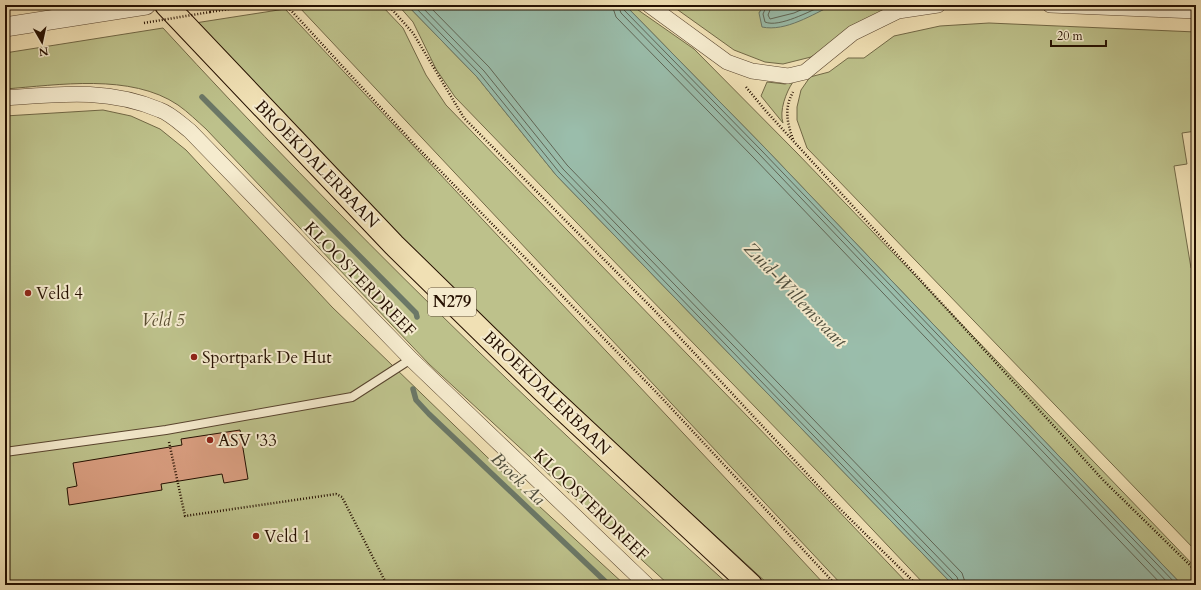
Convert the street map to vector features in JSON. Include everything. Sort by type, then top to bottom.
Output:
[{"type":"main road","name":"BROEKDALERBAAN","points":[[166,5],[405,256],[540,389],[751,585]]},
{"type":"street","points":[[649,5],[727,62],[752,71],[788,76],[805,72],[853,33],[898,11],[938,5]]},
{"type":"street","points":[[1050,5],[1196,11]]},
{"type":"street","points":[[5,27],[140,12]]},
{"type":"street","name":"KLOOSTERDREEF","points":[[5,98],[83,93],[124,98],[161,110],[190,131],[411,359],[647,585]]},
{"type":"lane","points":[[5,452],[166,430],[352,398],[411,359]]},
{"type":"path","points":[[140,12],[210,12],[254,5]]},
{"type":"path","points":[[286,5],[416,146],[658,394],[836,585]]},
{"type":"path","points":[[388,5],[413,33],[464,118],[655,311],[839,508],[917,585]]},
{"type":"path","points":[[727,62],[764,110],[1104,481],[1196,571]]},
{"type":"path","points":[[794,141],[786,119],[790,96],[805,72]]},
{"type":"path","points":[[166,430],[185,516],[336,494],[342,497],[387,585]]},
{"type":"green space","points":[[313,5],[381,5],[403,28],[426,75],[446,105],[909,585],[842,585],[299,7]]},
{"type":"green space","points":[[398,5],[407,5],[477,77],[556,175],[953,585],[925,585],[820,474],[455,97],[436,69],[413,22]]},
{"type":"green space","points":[[625,5],[631,5],[694,49],[797,153],[1196,568],[1196,585],[1182,585],[765,148]]},
{"type":"green space","points":[[671,5],[764,5],[759,13],[797,21],[833,5],[892,5],[811,57],[783,64],[765,62],[734,50]]},
{"type":"green space","points":[[285,9],[825,585],[769,585],[563,395],[418,255],[195,23]]},
{"type":"green space","points":[[989,23],[1196,32],[1196,131],[1182,133],[1187,164],[1174,166],[1191,268],[1196,268],[1196,551],[807,148],[797,120],[797,107],[801,90],[810,77],[829,72],[848,58],[864,58],[894,36],[940,26]]},
{"type":"green space","points":[[163,28],[299,172],[439,313],[583,451],[729,585],[669,585],[429,364],[206,129],[178,105],[159,95],[139,88],[117,85],[71,84],[5,89],[5,53]]},
{"type":"green space","points":[[767,82],[785,84],[793,82],[784,102],[782,113],[783,123],[761,96]]},
{"type":"green space","name":"Sportpark De Hut","points":[[103,110],[131,116],[160,129],[186,150],[332,307],[515,484],[625,585],[5,585],[5,116]]},
{"type":"water","name":"Zuid-Willemsvaart","points":[[407,5],[625,5],[765,148],[1182,585],[953,585],[556,175],[477,77]]},
{"type":"water","points":[[764,5],[833,5],[790,25],[771,28],[762,27],[759,13]]},
{"type":"building","points":[[240,430],[248,479],[224,483],[222,474],[161,484],[162,490],[69,505],[67,488],[77,486],[73,463],[182,445],[181,439]]},
{"type":"waterway","points":[[202,97],[416,313],[417,317]]},
{"type":"waterway","name":"Broek Aa","points":[[413,389],[416,400],[429,414],[609,585]]},
{"type":"place","name":"Veld 4","points":[[28,293]]},
{"type":"place","name":"Sportpark De Hut","points":[[194,357]]},
{"type":"place","name":"ASV '33","points":[[210,440]]},
{"type":"place","name":"Veld 1","points":[[256,536]]},
{"type":"park label","name":"Veld 5","points":[[163,320]]}]
